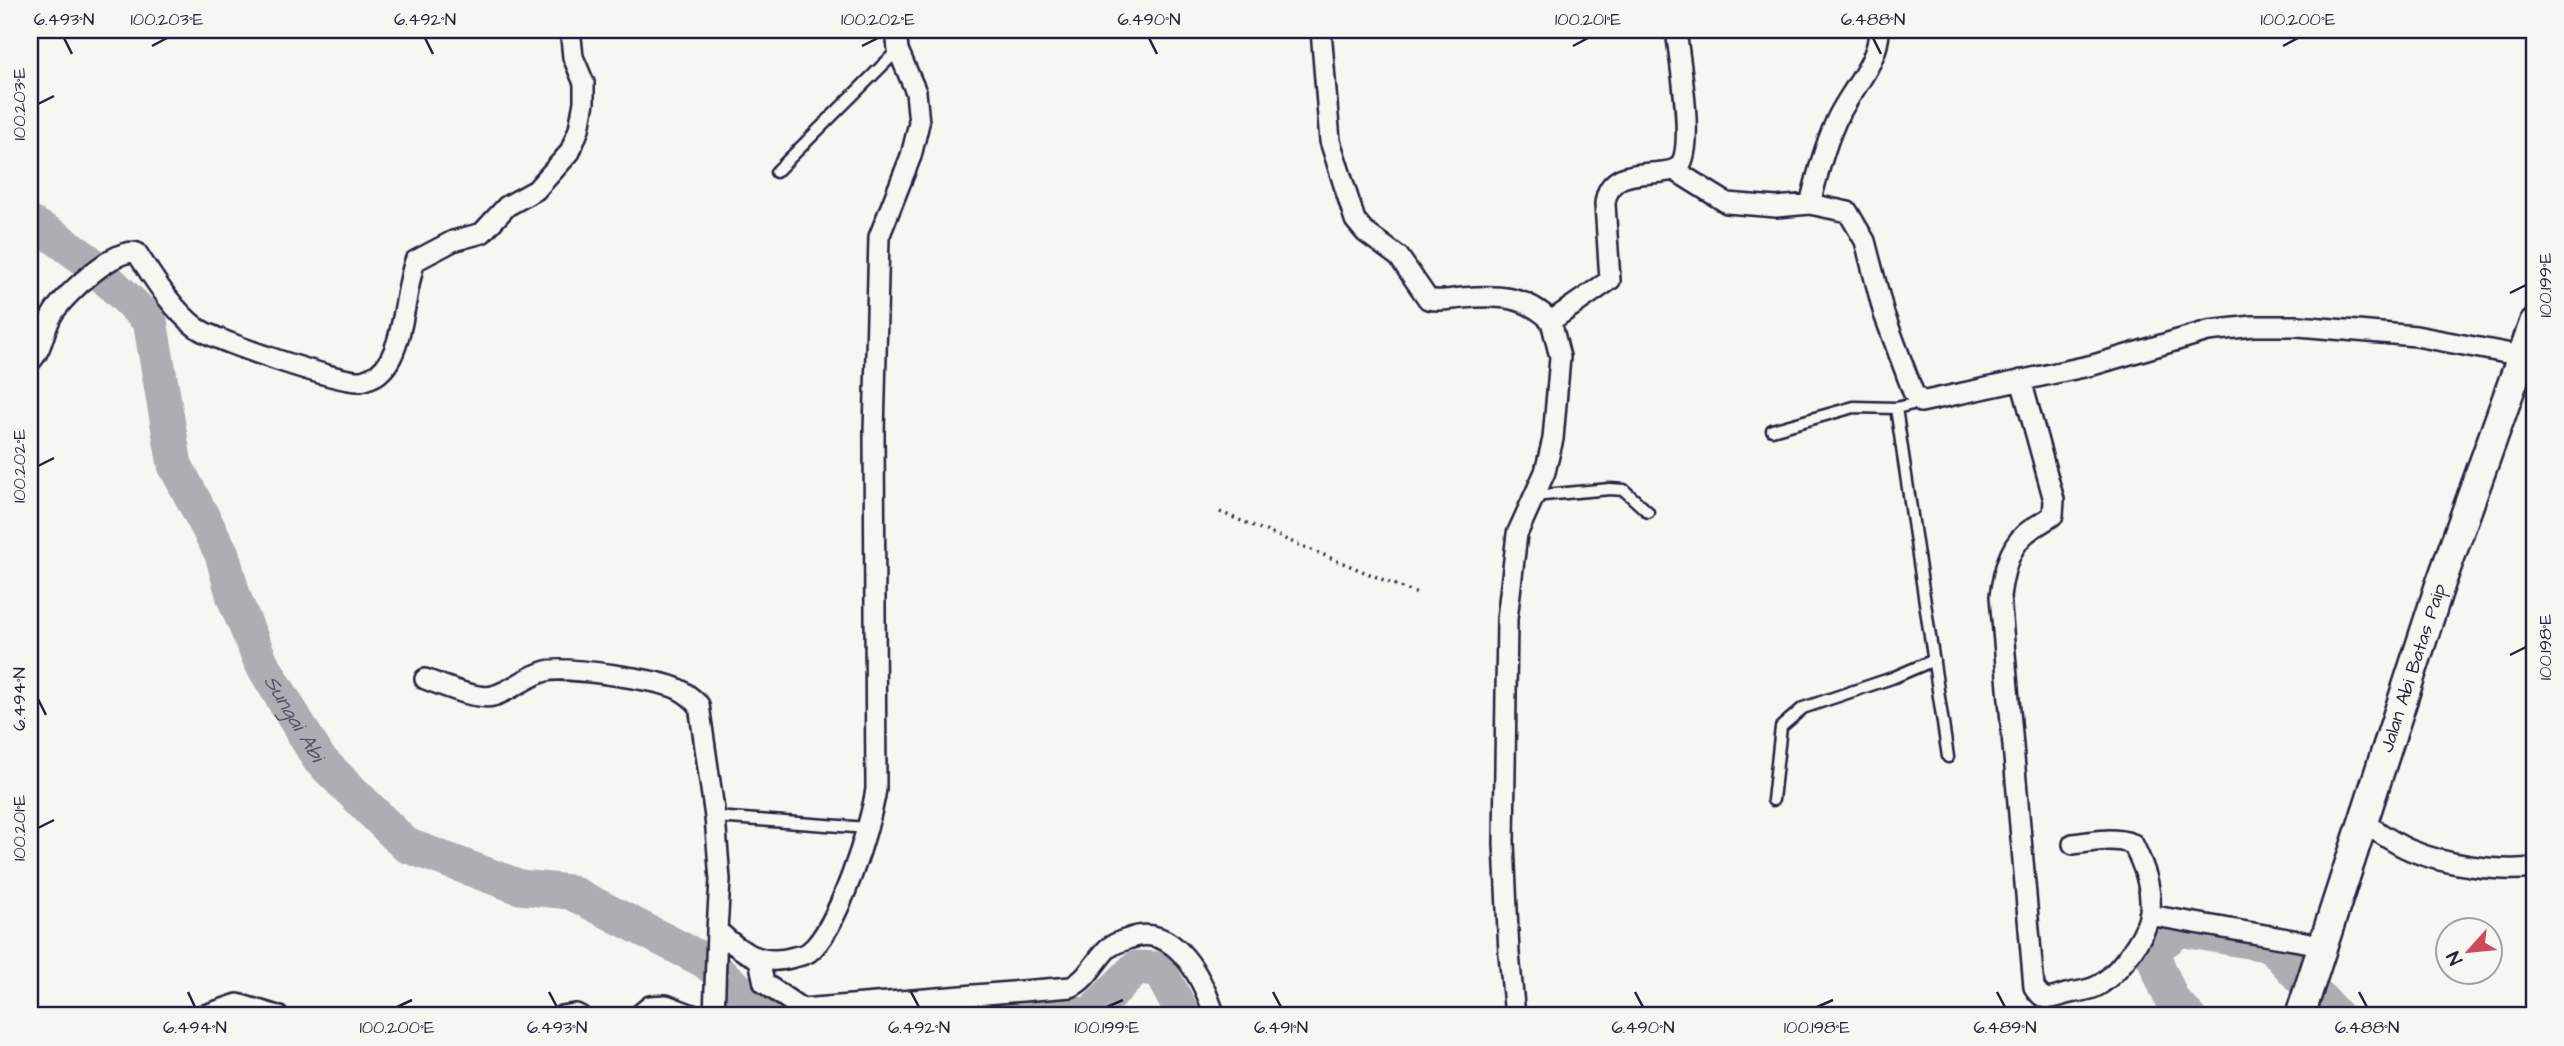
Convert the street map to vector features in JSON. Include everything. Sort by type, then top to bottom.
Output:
[{"type":"main road","name":"Jalan Abi Batas Paip","points":[[2303,1006],[2439,588],[2534,323]]},
{"type":"street","points":[[30,362],[39,349],[53,313],[79,283],[123,253],[137,253],[158,285],[198,329],[249,350],[338,378],[361,381],[379,374],[397,348],[409,279],[415,261],[453,241],[482,233],[507,206],[536,190],[570,152],[579,129],[584,102],[584,83],[573,57],[572,30]]},
{"type":"street","points":[[717,930],[759,960],[783,960],[807,953],[818,942],[857,864],[876,789],[878,751],[874,433],[878,251],[879,237],[911,156],[919,123],[916,92],[898,50],[896,30]]},
{"type":"street","points":[[1321,30],[1330,141],[1355,220],[1366,232],[1399,257],[1428,299],[1438,302],[1494,297],[1520,300],[1539,309],[1551,321],[1559,357],[1553,439],[1545,472],[1517,534],[1511,570],[1505,663],[1504,843],[1515,1016]]},
{"type":"street","points":[[1551,321],[1610,281],[1605,204],[1610,188],[1628,176],[1674,170],[1682,162],[1687,136],[1676,30]]},
{"type":"street","points":[[1810,204],[1837,118],[1872,56],[1879,40],[1879,30]]},
{"type":"street","points":[[1674,170],[1727,203],[1776,207],[1810,204],[1848,212],[1865,241],[1884,314],[1913,392],[1921,402],[2093,365],[2208,331],[2253,326],[2298,326],[2416,336],[2522,356]]},
{"type":"street","points":[[2021,380],[2054,500],[2053,515],[2023,536],[2003,574],[2000,596],[2034,987],[2039,996],[2049,1000],[2101,984],[2140,940],[2149,915],[2150,894],[2145,867],[2133,844],[2107,839],[2073,844]]},
{"type":"street","points":[[425,679],[479,696],[493,696],[537,673],[555,669],[599,673],[676,688],[699,705],[715,817],[720,880],[714,1009]]},
{"type":"street","points":[[2362,822],[2411,850],[2449,861],[2500,869],[2534,868]]},
{"type":"street","points":[[2149,915],[2320,953]]},
{"type":"street","points":[[759,960],[764,983],[802,1009],[1071,987],[1079,984],[1109,947],[1137,935],[1150,935],[1165,940],[1185,957],[1214,1016]]},
{"type":"street","points":[[202,1016],[238,1004],[278,1016]]},
{"type":"street","points":[[638,1016],[650,1006],[666,1005],[695,1016]]},
{"type":"street","points":[[562,1016],[580,1016]]},
{"type":"lane","points":[[776,172],[898,50]]},
{"type":"lane","points":[[1772,430],[1854,407],[1896,408],[1921,402]]},
{"type":"lane","points":[[1896,408],[1948,757]]},
{"type":"lane","points":[[1532,496],[1623,489],[1648,512]]},
{"type":"lane","points":[[1773,800],[1781,727],[1803,708],[1892,678],[1934,660]]},
{"type":"lane","points":[[715,817],[868,828]]},
{"type":"path","points":[[1220,512],[1420,595]]},
{"type":"waterway","name":"Sungai Abi","points":[[30,223],[88,261],[150,321],[175,465],[222,554],[234,598],[261,662],[319,759],[406,845],[520,887],[570,892],[705,961],[774,1016]]},
{"type":"waterway","name":"Sungai Abi","points":[[2188,1016],[2172,1000],[2151,951],[2180,929],[2271,945],[2336,1016]]},
{"type":"waterway","name":"Sungai Abi","points":[[952,1016],[1021,1011],[1090,1015],[1136,968],[1159,969],[1184,1016]]}]
